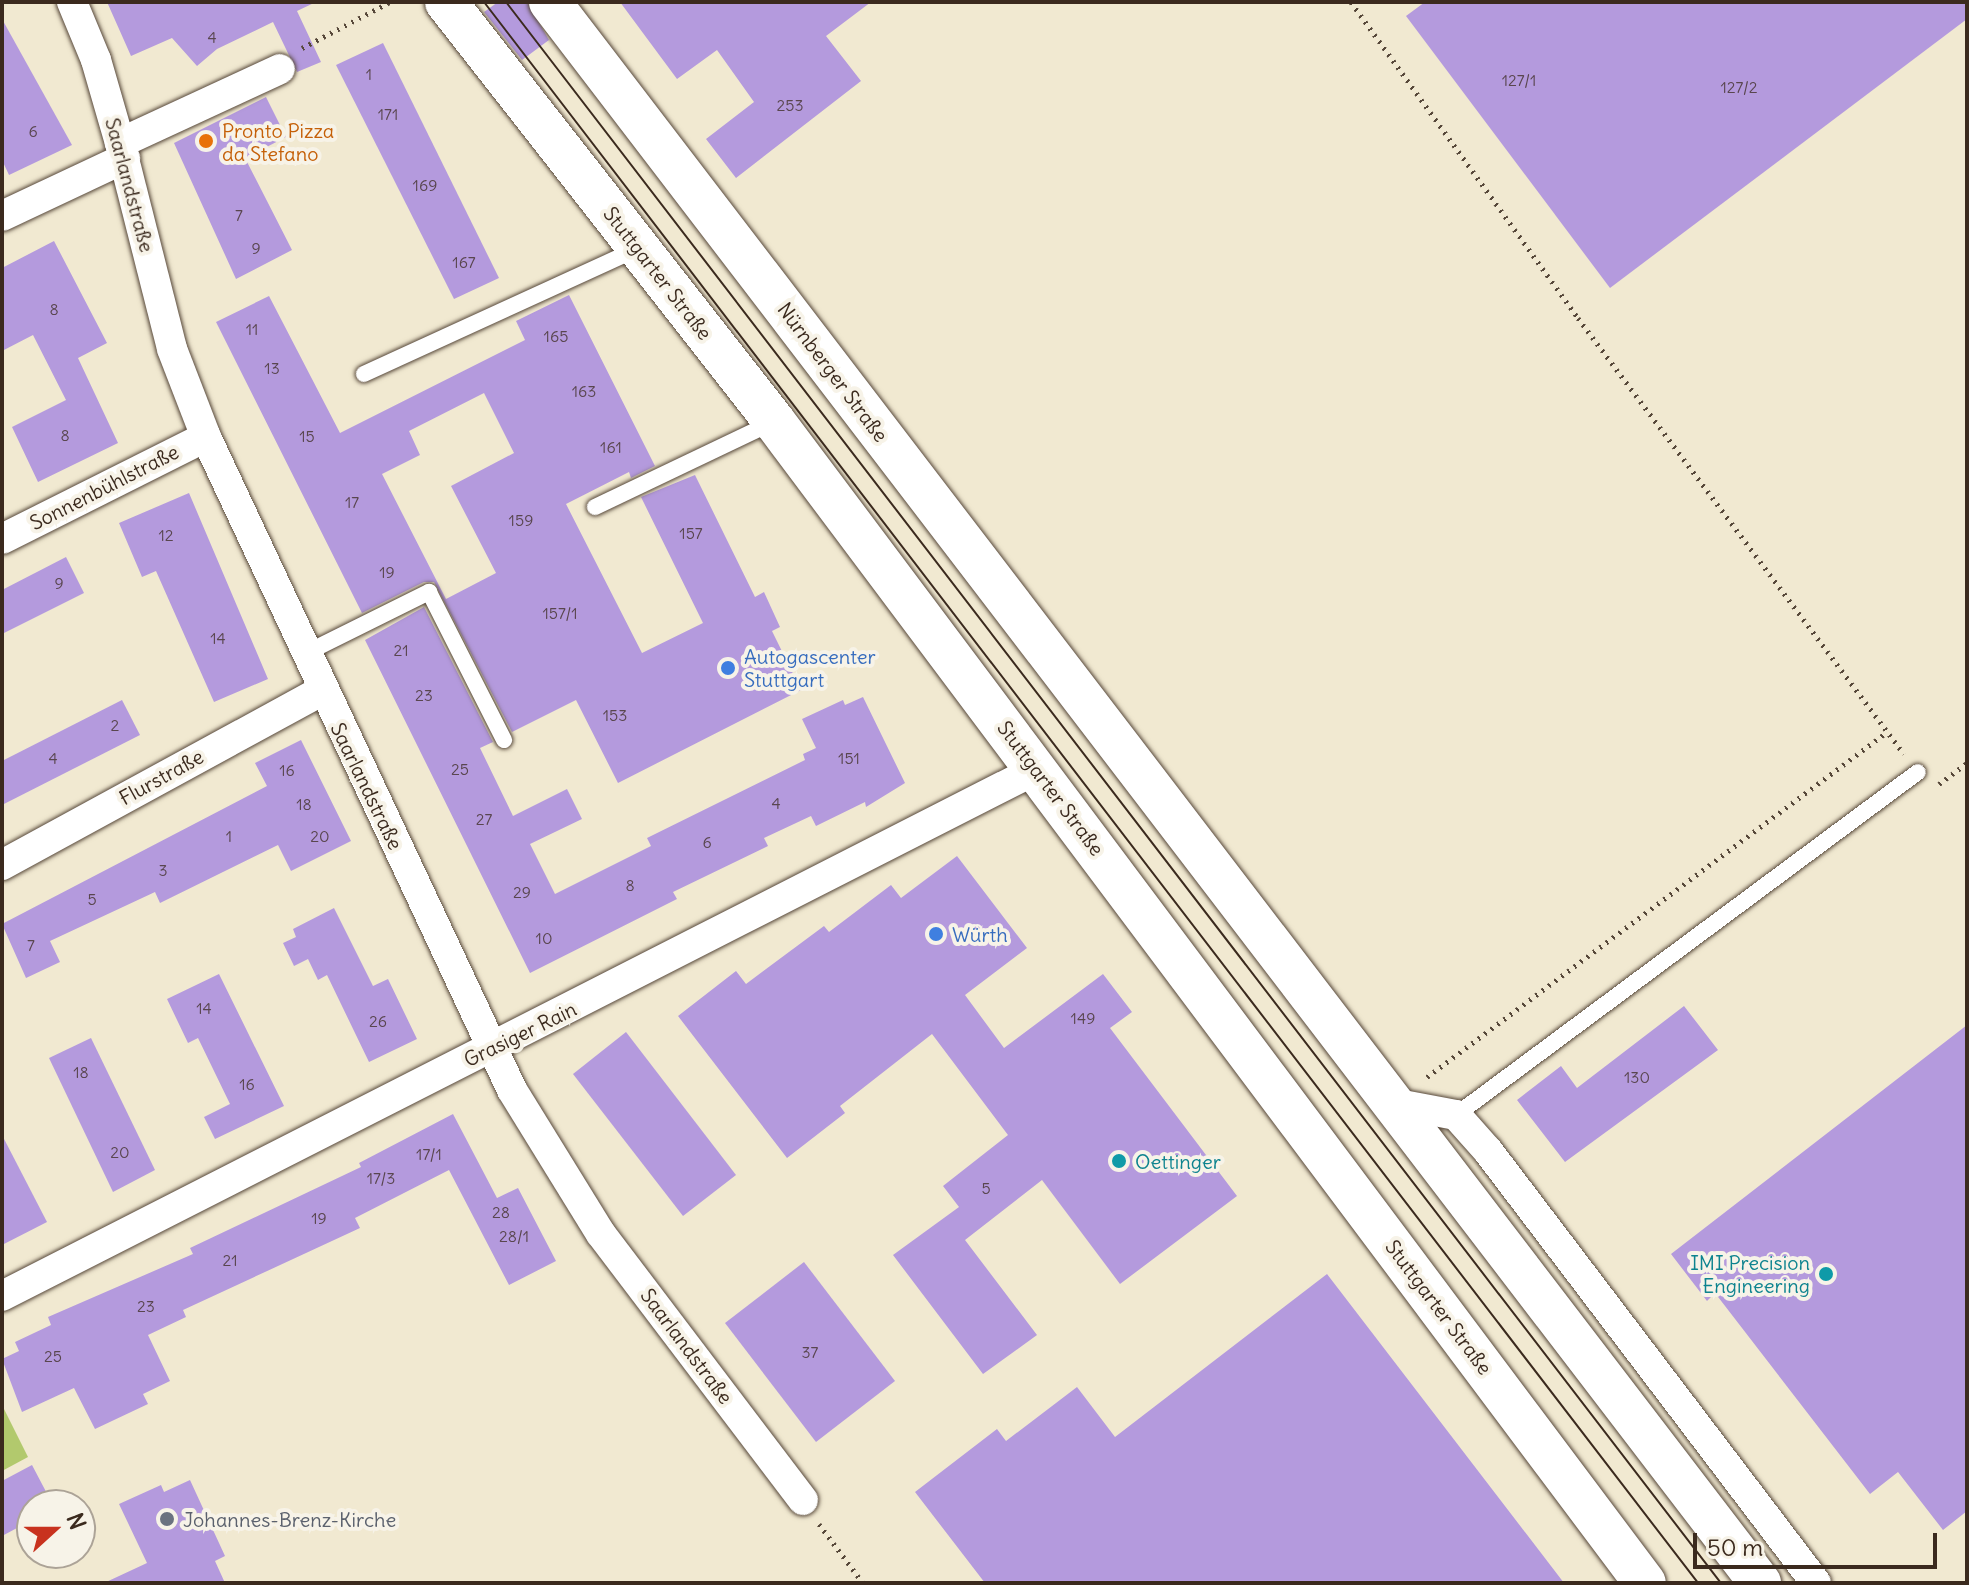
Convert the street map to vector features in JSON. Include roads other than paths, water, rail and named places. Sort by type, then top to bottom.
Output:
[{"type":"main road","name":"Stuttgarter Straße","points":[[446,2],[774,421],[1645,1583]]},
{"type":"main road","name":"Nürnberger Straße","points":[[550,2],[1392,1103]]},
{"type":"main road","points":[[1392,1103],[1760,1583]]},
{"type":"street","name":"Saarlandstraße","points":[[72,2],[96,60],[122,150],[172,349],[206,437],[321,691],[519,1102],[601,1234],[803,1500]]},
{"type":"street","points":[[2,216],[280,69]]},
{"type":"street","name":"Sonnenbühlstraße","points":[[2,539],[206,437]]},
{"type":"street","name":"Flurstraße","points":[[2,865],[321,691]]},
{"type":"street","name":"Grasiger Rain","points":[[2,1296],[1037,769]]},
{"type":"street","points":[[1392,1103],[1456,1115],[1816,1583]]},
{"type":"lane","points":[[364,374],[639,248]]},
{"type":"lane","points":[[595,507],[774,421]]},
{"type":"lane","points":[[304,654],[429,592],[504,740]]},
{"type":"lane","points":[[1456,1115],[1918,772]]},
{"type":"tram line","points":[[484,2],[1698,1583]]},
{"type":"tram line","points":[[506,2],[1721,1583]]},
{"type":"place","name":"Pronto Pizza da Stefano","points":[[206,141]]},
{"type":"place","name":"Autogascenter Stuttgart","points":[[728,668]]},
{"type":"place","name":"Würth","points":[[936,934]]},
{"type":"place","name":"Oettinger","points":[[1119,1161]]},
{"type":"place","name":"IMI Precision Engineering","points":[[1826,1274]]},
{"type":"place","name":"Johannes-Brenz-Kirche","points":[[167,1519]]}]
